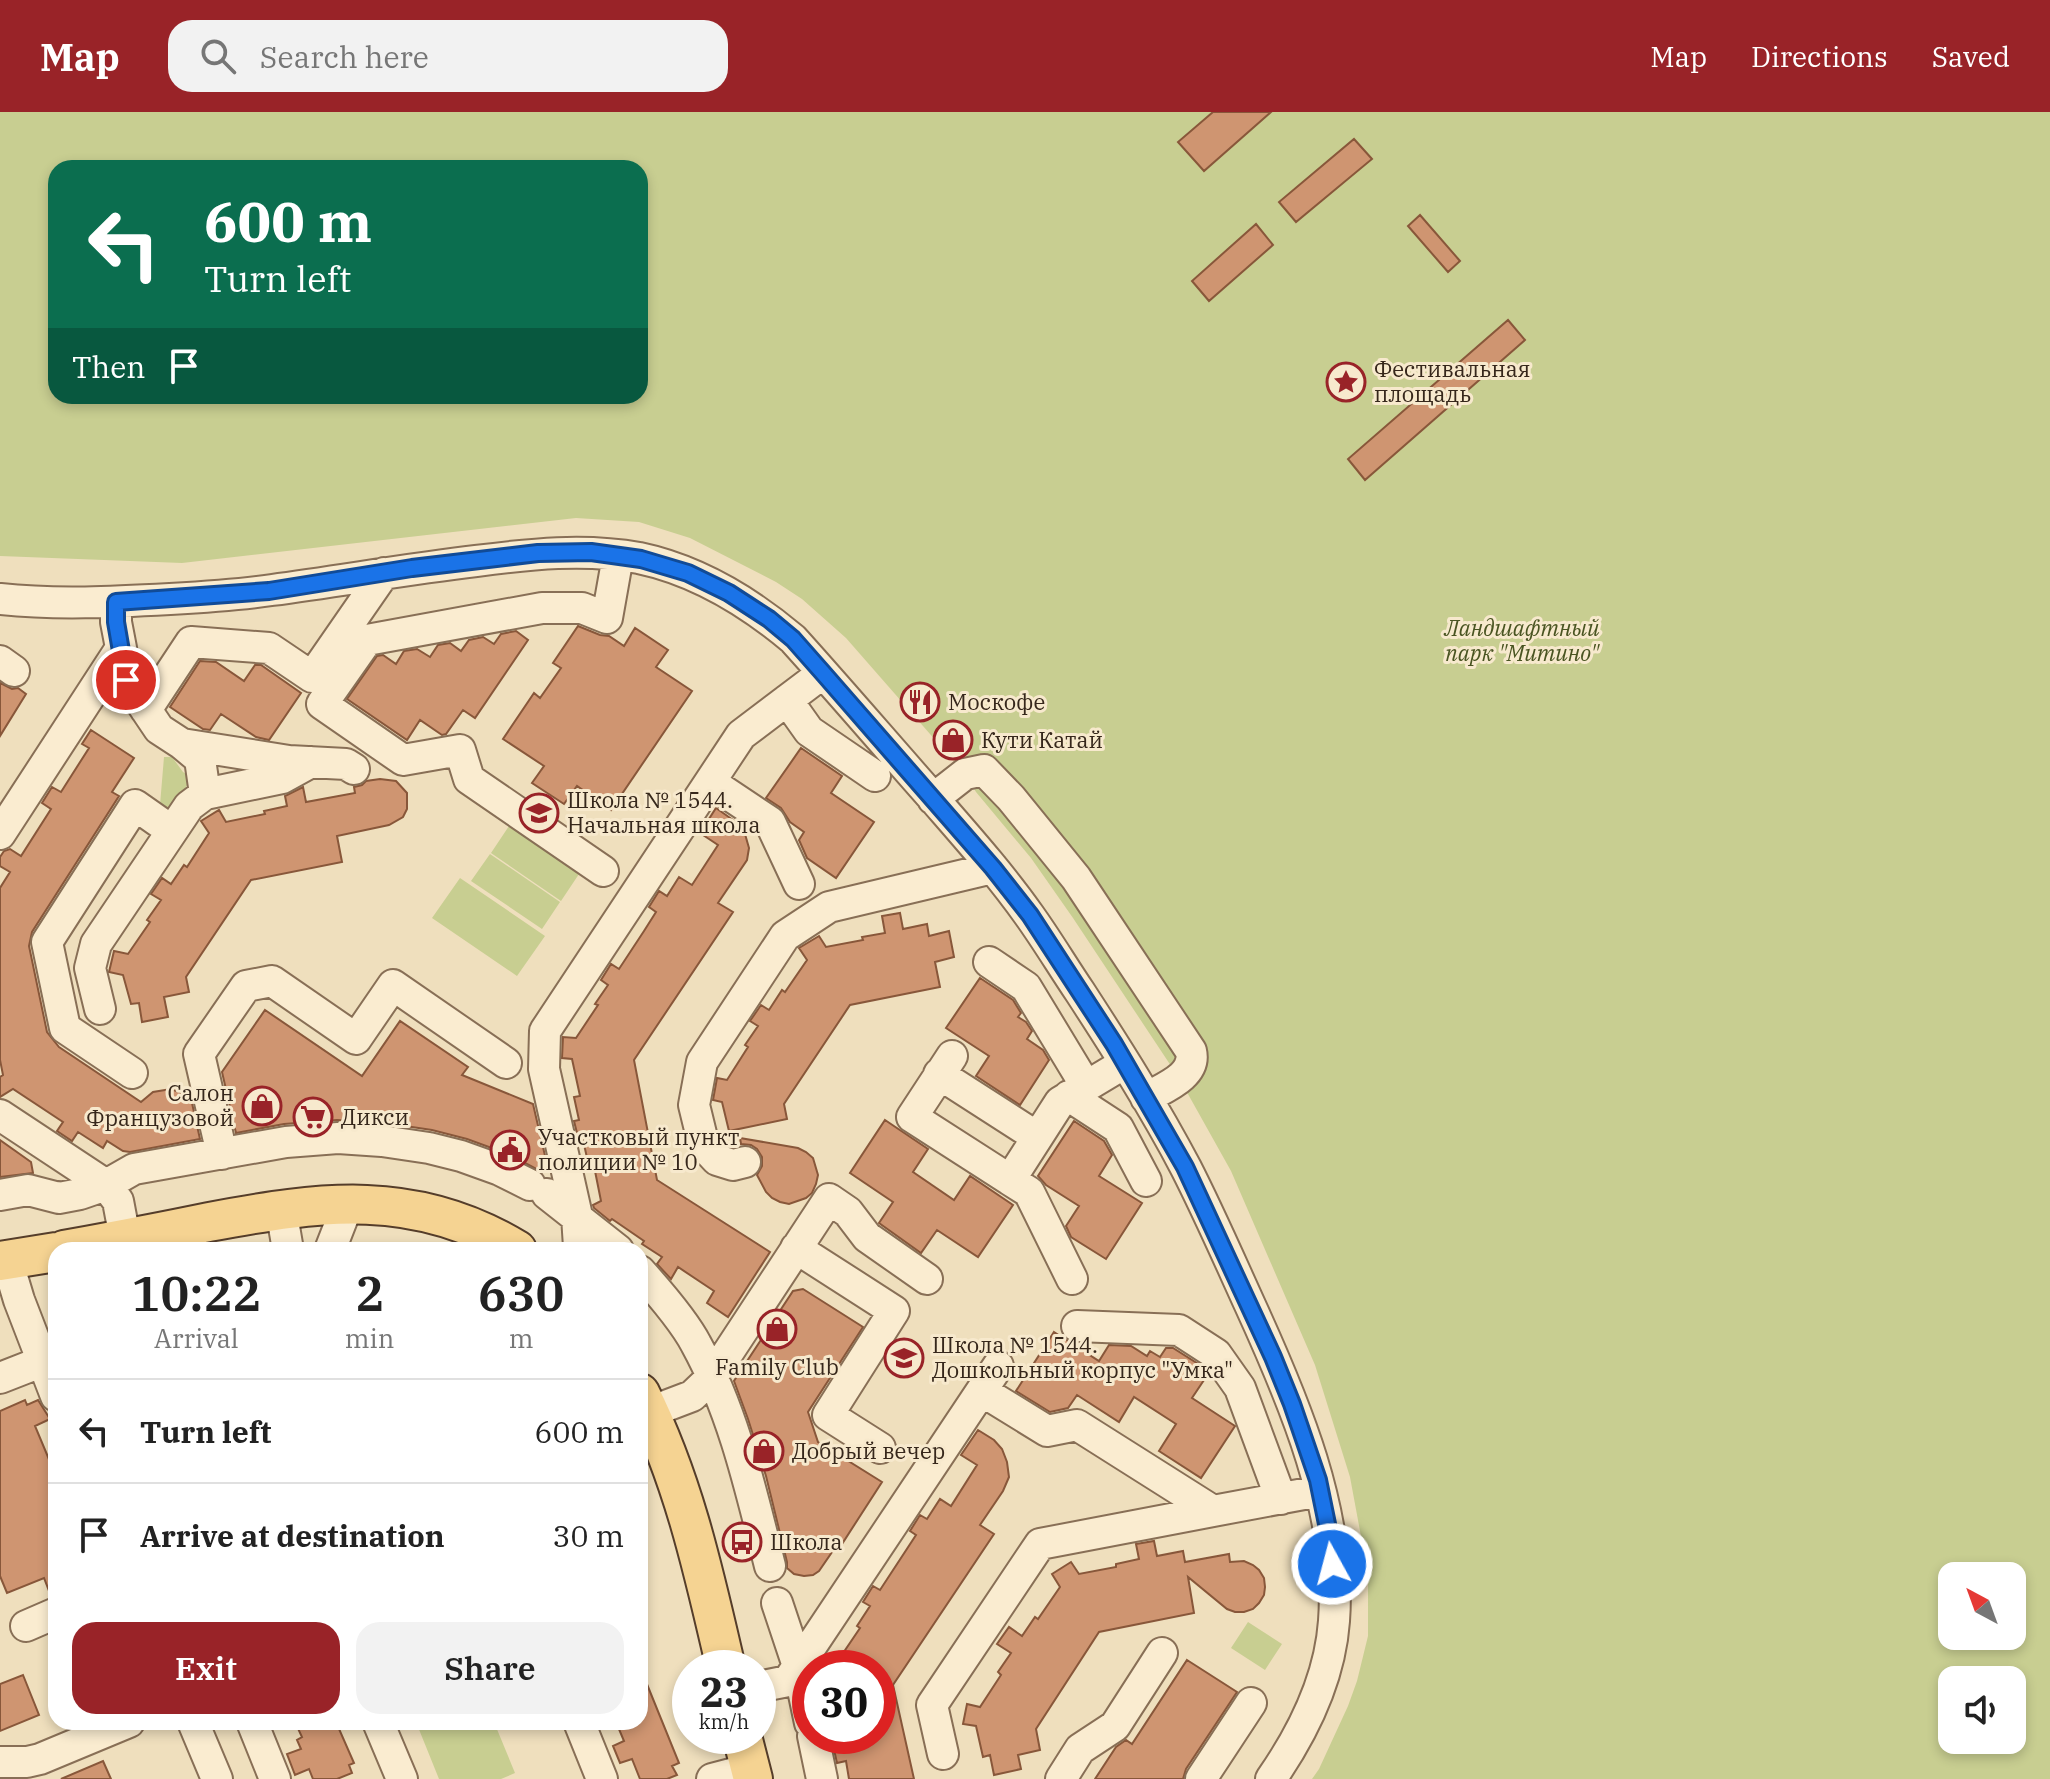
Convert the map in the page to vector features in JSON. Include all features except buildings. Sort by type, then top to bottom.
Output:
[{"type":"main road","points":[[105,1242],[281,1209],[348,1204],[418,1210],[452,1219],[504,1242]]},
{"type":"main road","points":[[3,1261],[48,1253]]},
{"type":"main road","points":[[648,1409],[685,1503],[722,1650]]},
{"type":"street","points":[[0,599],[116,602],[269,591],[538,553],[591,552],[641,559],[688,573],[729,593],[793,639],[993,868],[1030,915],[1125,1063],[1185,1167],[1279,1372],[1320,1491],[1335,1586],[1334,1624],[1325,1668],[1310,1711],[1292,1748],[1271,1779]]},
{"type":"street","points":[[603,871],[469,779],[460,750],[403,760],[322,704],[367,640],[542,608],[582,608],[607,618],[618,556]]},
{"type":"street","points":[[146,710],[191,642],[269,648],[312,677],[384,573]]},
{"type":"street","points":[[116,602],[116,622],[126,680],[159,729],[200,759],[205,794]]},
{"type":"street","points":[[0,834],[121,648]]},
{"type":"street","points":[[579,1242],[577,1216],[544,1069],[545,1031],[741,735],[823,673]]},
{"type":"street","points":[[787,700],[809,731],[875,776]]},
{"type":"street","points":[[182,744],[289,761],[346,764],[354,769]]},
{"type":"street","points":[[100,1009],[90,968],[96,944],[189,806],[205,794],[282,778],[312,762]]},
{"type":"street","points":[[933,799],[965,774],[984,770],[1076,878],[1191,1051],[1193,1059],[1189,1070],[1146,1098]]},
{"type":"street","points":[[710,782],[770,822],[799,884]]},
{"type":"street","points":[[132,1073],[65,1028],[47,942],[135,805],[172,831]]},
{"type":"street","points":[[745,1162],[733,1165],[717,1160],[704,1146],[694,1105],[702,1062],[785,936],[829,907],[993,868]]},
{"type":"street","points":[[989,962],[1026,987],[1078,1091],[1118,1128],[1146,1181]]},
{"type":"street","points":[[222,1154],[199,1054],[246,986],[272,981],[356,1039],[393,985],[506,1063]]},
{"type":"street","points":[[1010,1180],[1060,1102],[1125,1063]]},
{"type":"street","points":[[1037,1137],[946,1065],[912,1117],[1029,1192],[1072,1279]]},
{"type":"street","points":[[0,1115],[106,1185],[118,1201],[125,1238]]},
{"type":"street","points":[[0,1195],[28,1190],[59,1198],[106,1185],[134,1169],[286,1142],[338,1138],[382,1141],[461,1156],[500,1170],[538,1190],[608,1242]]},
{"type":"street","points":[[648,1402],[692,1396],[712,1377],[829,1199],[848,1212],[867,1237],[927,1279]]},
{"type":"street","points":[[333,1242],[348,1204]]},
{"type":"street","points":[[281,1209],[287,1242]]},
{"type":"street","points":[[796,1248],[894,1311],[828,1415],[880,1448]]},
{"type":"street","points":[[3,1261],[48,1378]]},
{"type":"street","points":[[648,1281],[695,1342],[712,1377],[742,1461],[770,1566]]},
{"type":"street","points":[[1077,1326],[1179,1330],[1216,1354],[1240,1388],[1281,1499]]},
{"type":"street","points":[[0,1378],[41,1362]]},
{"type":"street","points":[[1240,1388],[1279,1372]]},
{"type":"street","points":[[809,1650],[990,1378],[1047,1431],[1077,1425],[1213,1511]]},
{"type":"street","points":[[943,1754],[932,1705],[1040,1544],[1320,1491]]},
{"type":"street","points":[[777,1603],[793,1650]]},
{"type":"street","points":[[26,1626],[48,1616]]},
{"type":"street","points":[[1061,1779],[1080,1749],[1115,1726],[1162,1653]]},
{"type":"street","points":[[1201,1779],[1251,1703]]},
{"type":"street","points":[[20,1768],[110,1730]]},
{"type":"street","points":[[196,1730],[217,1779]]},
{"type":"street","points":[[255,1730],[275,1779]]},
{"type":"street","points":[[381,1730],[402,1779]]},
{"type":"street","points":[[582,1730],[602,1779]]},
{"type":"street","points":[[817,1754],[822,1779]]},
{"type":"street","points":[[712,1779],[748,1761]]},
{"type":"green space","name":"Ландшафтный парк \"Митино\"","points":[[0,112],[2050,112],[2050,1779],[1312,1779],[1348,1706],[1368,1636],[1368,1574],[1350,1477],[1315,1365],[1231,1171],[1179,1078],[1031,858],[976,792],[965,774],[846,638],[802,599],[776,582],[690,538],[639,522],[576,518],[182,563],[0,556]]},
{"type":"green space","points":[[164,757],[172,757],[192,778],[169,812],[160,805]]},
{"type":"green space","points":[[509,826],[579,874],[561,901],[491,853]]},
{"type":"green space","points":[[490,854],[560,902],[542,929],[471,881]]},
{"type":"green space","points":[[460,878],[545,936],[517,976],[432,918]]},
{"type":"green space","points":[[1248,1622],[1282,1644],[1265,1670],[1231,1648]]},
{"type":"green space","points":[[419,1730],[497,1730],[515,1773],[501,1779],[439,1779]]},
{"type":"place","name":"Фестивальная площадь","points":[[1346,382]]},
{"type":"place","name":"Москофе","points":[[920,702]]},
{"type":"place","name":"Кути Катай","points":[[953,740]]},
{"type":"place","name":"Школа № 1544. Начальная школа","points":[[539,813]]},
{"type":"place","name":"Салон Французовой","points":[[262,1106]]},
{"type":"place","name":"Дикси","points":[[313,1117]]},
{"type":"place","name":"Участковый пункт полиции № 10","points":[[510,1150]]},
{"type":"place","name":"Family Club","points":[[777,1329]]},
{"type":"place","name":"Школа № 1544. Дошкольный корпус \"Умка\"","points":[[904,1358]]},
{"type":"place","name":"Добрый вечер","points":[[764,1451]]},
{"type":"place","name":"Школа","points":[[742,1542]]},
{"type":"route","points":[[126,680],[116,622],[116,602],[269,591],[412,568],[538,553],[591,552],[641,559],[688,573],[729,593],[769,619],[793,639],[857,710],[993,868],[1030,915],[1114,1044],[1185,1167],[1273,1357],[1318,1480],[1332,1564]]}]
